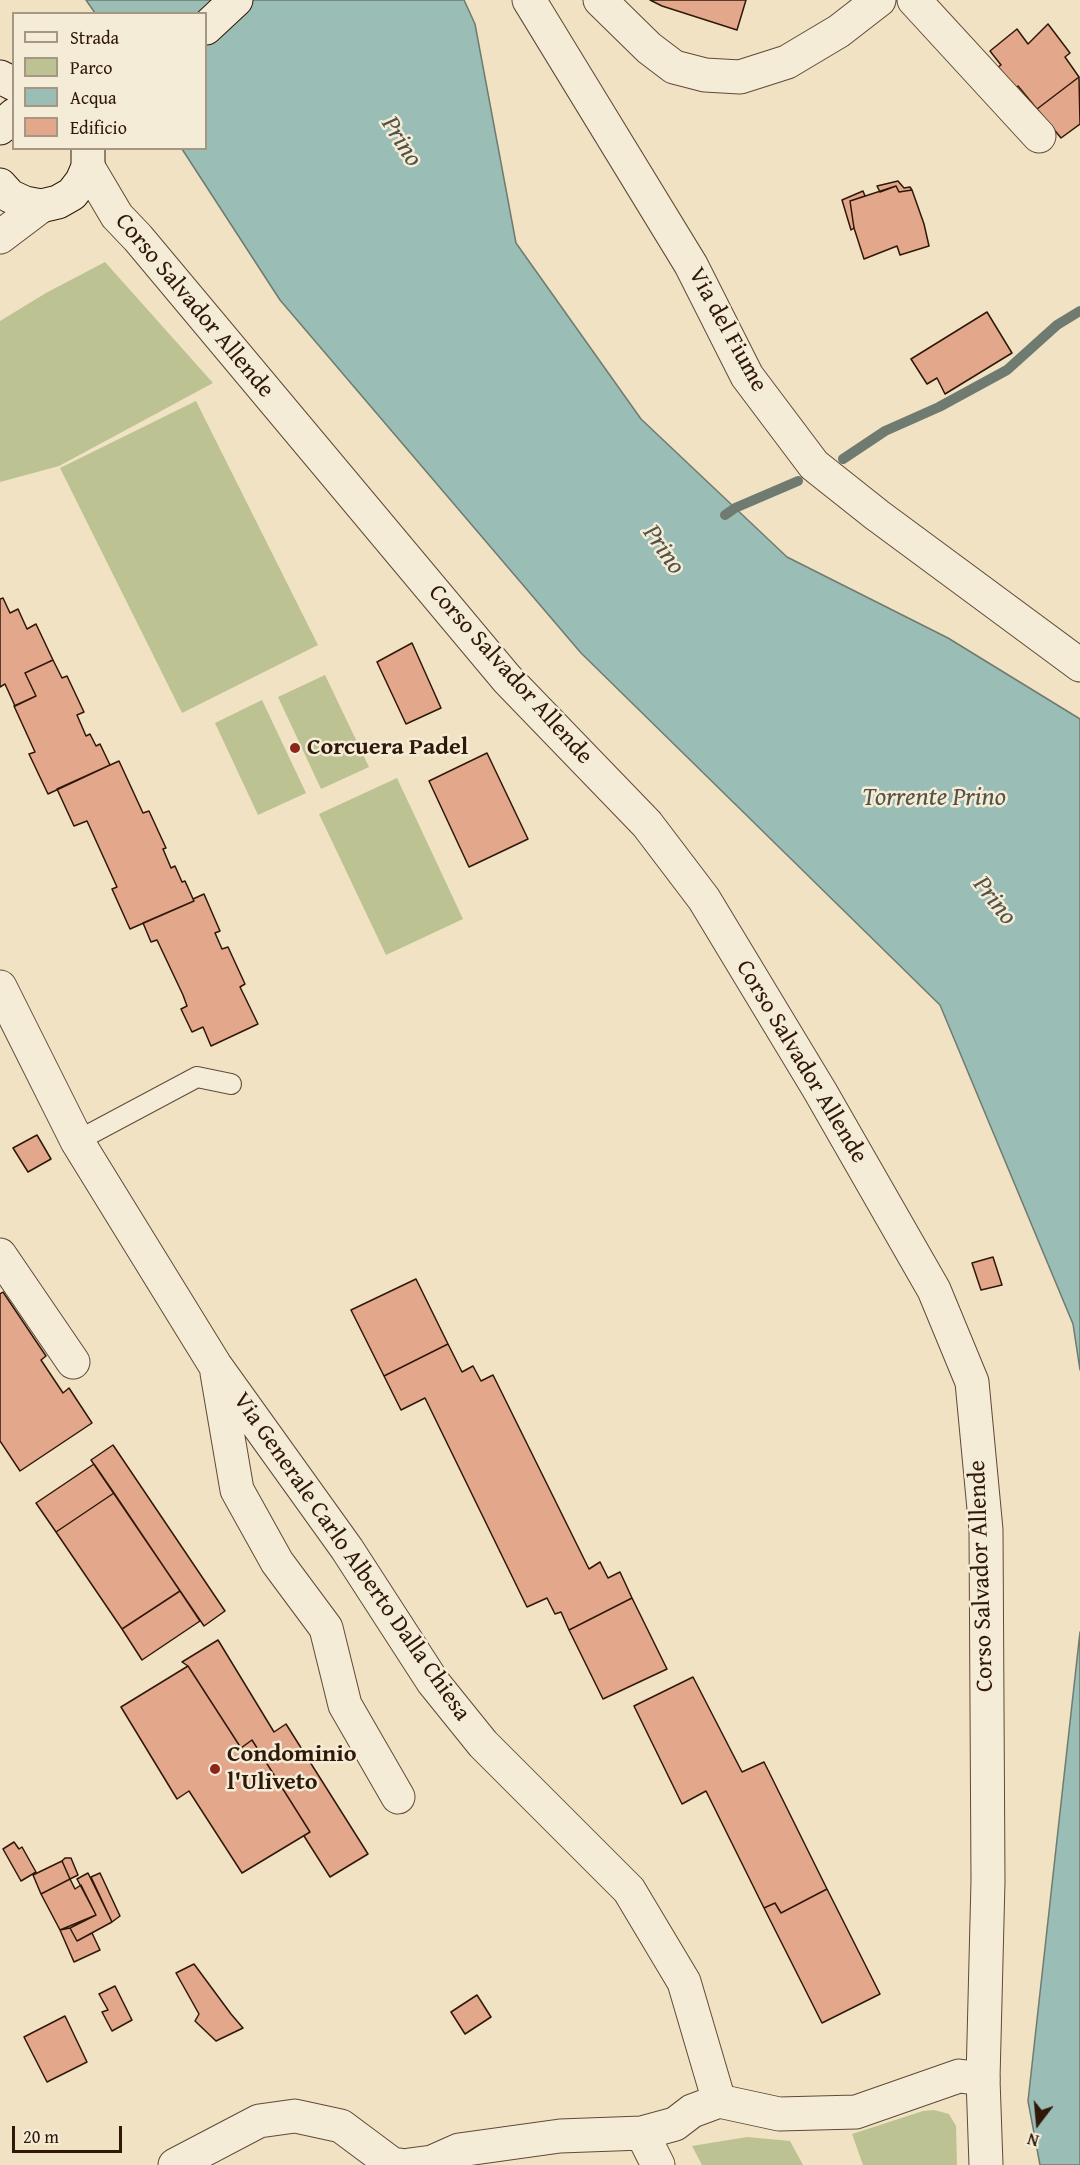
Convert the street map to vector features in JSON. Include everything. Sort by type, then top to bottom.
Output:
[{"type":"street","points":[[207,27],[236,0]]},
{"type":"street","name":"Via del Fiume","points":[[529,0],[692,265],[747,376],[814,465],[877,515],[1080,665]]},
{"type":"street","points":[[600,0],[649,48],[674,67],[705,75],[740,77],[787,62],[839,31],[879,0]]},
{"type":"street","points":[[914,0],[1039,136]]},
{"type":"street","points":[[0,128],[12,117]]},
{"type":"street","points":[[0,237],[50,204],[72,194],[82,181],[89,153]]},
{"type":"street","name":"Corso Salvador Allende","points":[[89,153],[117,216],[138,238],[507,679],[647,824],[697,890],[820,1091],[934,1290],[972,1382],[986,1530],[988,1881],[983,2079],[986,2165]]},
{"type":"street","points":[[0,184],[10,196],[25,203],[50,204],[117,216]]},
{"type":"street","name":"Via Generale Carlo Alberto Dalla Chiesa","points":[[2,996],[77,1141],[215,1365],[348,1549],[433,1682],[483,1744],[629,1890],[684,1982],[719,2101]]},
{"type":"street","points":[[0,1255],[72,1362]]},
{"type":"street","name":"Via Generale Carlo Alberto Dalla Chiesa","points":[[215,1365],[237,1490],[277,1562],[326,1628],[345,1705],[398,1797]]},
{"type":"street","points":[[409,2165],[432,2162],[459,2150],[470,2148],[560,2136],[642,2133],[675,2124],[692,2111],[719,2101],[779,2114],[856,2112],[959,2076],[983,2079]]},
{"type":"street","points":[[175,2165],[259,2121],[295,2116],[341,2126],[393,2164],[400,2165]]},
{"type":"street","points":[[642,2133],[658,2165]]},
{"type":"lane","points":[[77,1141],[197,1077],[231,1084]]},
{"type":"green space","points":[[105,262],[213,383],[59,466],[0,482],[0,321],[46,293]]},
{"type":"green space","points":[[196,401],[318,645],[182,713],[60,468]]},
{"type":"green space","points":[[325,675],[369,767],[321,789],[278,697]]},
{"type":"green space","points":[[262,700],[306,793],[258,815],[215,723]]},
{"type":"green space","points":[[397,778],[463,919],[386,955],[319,814]]},
{"type":"green space","points":[[934,2110],[949,2114],[956,2126],[957,2165],[863,2165],[852,2134],[923,2111]]},
{"type":"green space","points":[[747,2137],[790,2141],[803,2165],[702,2165],[692,2146]]},
{"type":"water","name":"Torrente Prino","points":[[86,0],[464,0],[475,24],[516,243],[641,419],[787,557],[948,638],[1080,719],[1080,1370],[1073,1324],[940,1005],[581,653],[280,300],[183,150],[207,150],[207,12],[94,12]]},
{"type":"water","points":[[1080,1632],[1080,2165],[1040,2165],[1028,2101]]},
{"type":"building","points":[[650,0],[746,0],[737,30]]},
{"type":"building","points":[[1048,24],[1070,53],[1065,57],[1079,77],[1037,109],[1018,86],[1012,90],[995,69],[1001,65],[990,51],[1017,29],[1028,44]]},
{"type":"building","points":[[1079,77],[1080,124],[1061,138],[1037,109]]},
{"type":"building","points":[[898,181],[904,188],[910,187],[912,190],[899,192],[896,186],[880,192],[877,186]]},
{"type":"building","points":[[896,186],[899,192],[912,190],[929,246],[900,255],[897,246],[864,259],[854,228],[850,201]]},
{"type":"building","points":[[863,191],[865,196],[850,201],[854,228],[851,230],[842,200]]},
{"type":"building","points":[[987,312],[1012,353],[945,394],[937,378],[927,384],[911,359]]},
{"type":"building","points":[[3,598],[10,613],[18,609],[27,629],[36,624],[53,660],[25,673],[36,696],[15,706],[5,684],[0,687],[0,599]]},
{"type":"building","points":[[412,643],[441,708],[406,724],[377,662]]},
{"type":"building","points":[[53,660],[62,678],[67,676],[84,712],[77,715],[86,736],[90,734],[96,746],[100,744],[110,765],[48,794],[29,754],[35,752],[14,706],[36,696],[25,673]]},
{"type":"building","points":[[487,753],[528,839],[469,867],[429,781]]},
{"type":"building","points":[[119,761],[143,813],[149,811],[166,848],[163,849],[171,868],[175,866],[194,901],[130,929],[112,889],[117,887],[87,821],[74,826],[57,789]]},
{"type":"building","points":[[204,894],[220,931],[215,933],[222,949],[228,947],[245,984],[240,987],[258,1024],[211,1046],[203,1027],[192,1032],[181,1009],[187,1006],[183,995],[157,940],[151,942],[143,923],[194,901],[193,899]]},
{"type":"building","points":[[37,1135],[51,1159],[28,1172],[13,1148]]},
{"type":"building","points":[[993,1257],[1002,1285],[981,1290],[972,1263]]},
{"type":"building","points":[[416,1279],[448,1344],[384,1376],[351,1310]]},
{"type":"building","points":[[3,1292],[46,1356],[41,1360],[63,1393],[69,1388],[92,1423],[20,1471],[0,1441],[0,1294]]},
{"type":"building","points":[[448,1344],[462,1372],[473,1366],[481,1381],[493,1375],[589,1569],[600,1562],[608,1578],[620,1572],[632,1598],[569,1630],[561,1612],[555,1614],[547,1598],[527,1607],[425,1398],[401,1410],[384,1376]]},
{"type":"building","points":[[113,1445],[225,1611],[204,1626],[91,1460]]},
{"type":"building","points":[[94,1464],[114,1493],[56,1532],[36,1503]]},
{"type":"building","points":[[114,1493],[180,1591],[122,1629],[56,1532]]},
{"type":"building","points":[[180,1591],[200,1621],[142,1660],[122,1629]]},
{"type":"building","points":[[632,1598],[667,1669],[603,1699],[569,1630]]},
{"type":"building","points":[[218,1640],[274,1732],[286,1724],[368,1854],[330,1877],[304,1836],[310,1832],[252,1740],[241,1748],[188,1666],[182,1662]]},
{"type":"building","name":"Condominio l'Uliveto","points":[[188,1666],[241,1748],[252,1740],[310,1832],[242,1873],[189,1791],[177,1799],[121,1707]]},
{"type":"building","points":[[693,1677],[742,1772],[764,1762],[827,1889],[781,1913],[775,1903],[764,1908],[706,1791],[682,1804],[634,1706]]},
{"type":"building","points":[[14,1842],[19,1849],[22,1847],[36,1872],[21,1881],[3,1849]]},
{"type":"building","points":[[65,1858],[71,1858],[78,1875],[70,1879],[62,1861]]},
{"type":"building","points":[[62,1861],[70,1879],[41,1894],[33,1875]]},
{"type":"building","points":[[88,1873],[112,1922],[77,1941],[70,1928],[96,1915],[77,1879]]},
{"type":"building","points":[[100,1873],[120,1916],[112,1922],[91,1877]]},
{"type":"building","points":[[70,1879],[75,1889],[81,1885],[96,1915],[60,1930],[41,1894]]},
{"type":"building","points":[[827,1889],[880,1994],[822,2023],[764,1908],[775,1903],[781,1913]]},
{"type":"building","points":[[70,1928],[77,1941],[92,1933],[100,1950],[74,1962],[60,1930]]},
{"type":"building","points":[[194,1964],[243,2028],[216,2041],[195,2021],[199,2014],[176,1973]]},
{"type":"building","points":[[115,1986],[132,2020],[112,2031],[102,2012],[108,2010],[99,1994]]},
{"type":"building","points":[[477,1995],[491,2017],[465,2034],[451,2012]]},
{"type":"building","points":[[65,2016],[87,2062],[47,2082],[24,2037]]},
{"type":"waterway","points":[[843,459],[885,431],[939,407],[1007,370],[1057,325],[1080,311]]},
{"type":"waterway","points":[[725,515],[735,508],[798,481]]},
{"type":"place","name":"Corcuera Padel","points":[[295,748]]},
{"type":"place","name":"Condominio l'Uliveto","points":[[215,1769]]},
{"type":"water label","name":"Prino","points":[[401,142]]},
{"type":"water label","name":"Prino","points":[[663,550]]},
{"type":"water label","name":"Prino","points":[[994,901]]}]
